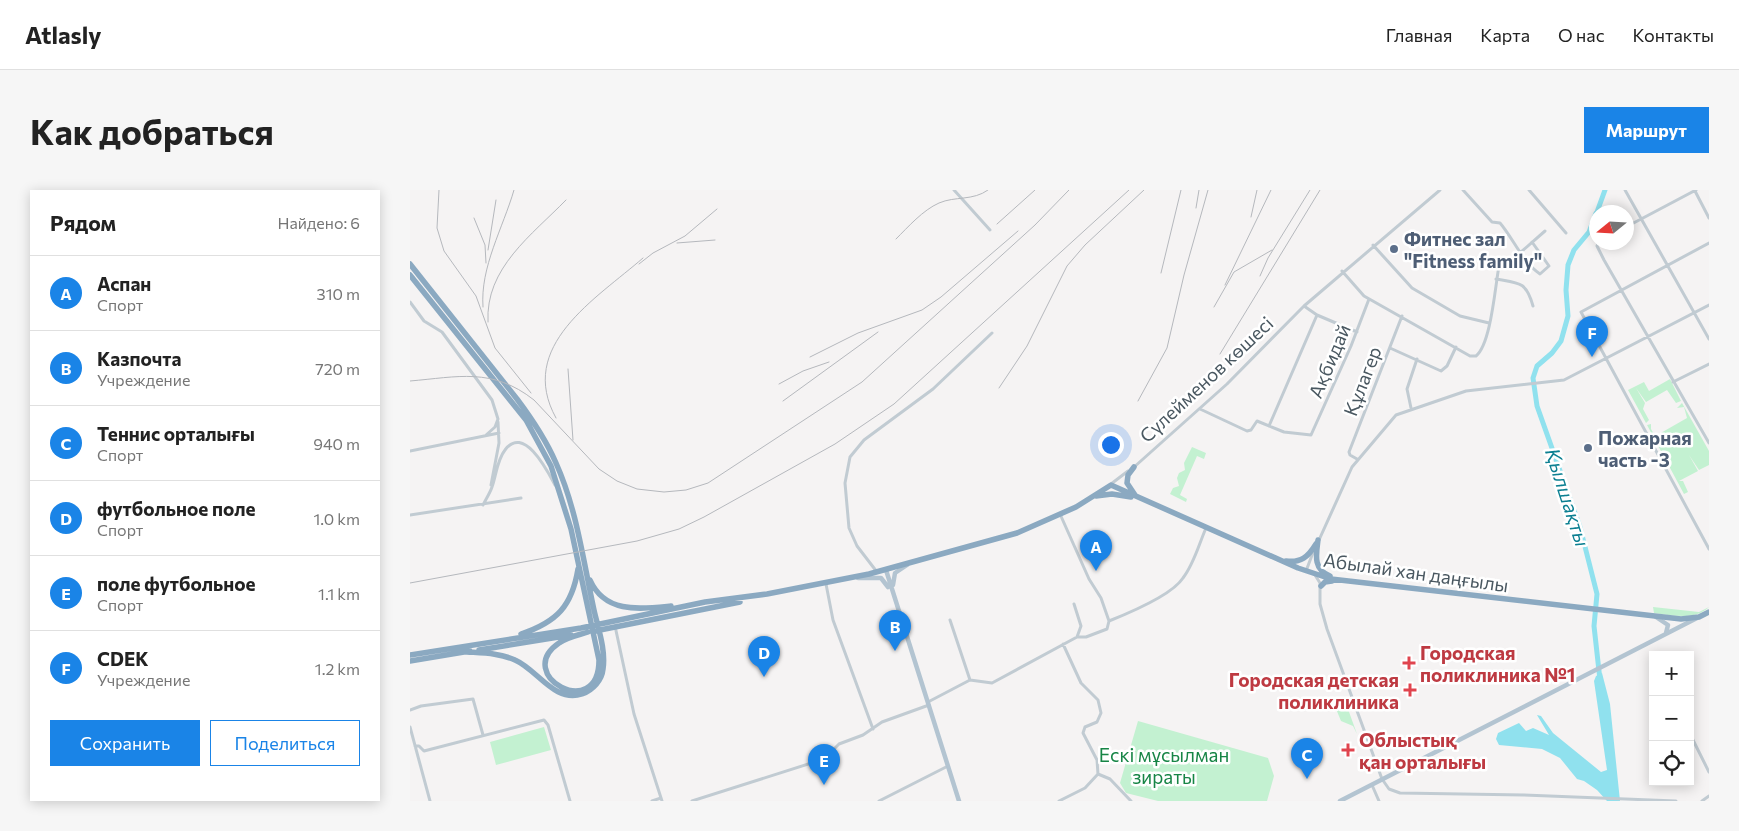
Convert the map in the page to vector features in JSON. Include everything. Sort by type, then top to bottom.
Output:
[{"type":"highway","points":[[410,264],[535,424],[556,464],[574,528],[604,667],[600,678],[590,690],[575,696],[556,691],[526,666],[512,658],[493,653],[467,652]]},
{"type":"highway","points":[[410,275],[480,356]]},
{"type":"highway","points":[[515,400],[551,466],[574,528]]},
{"type":"highway","points":[[1134,467],[1127,477],[1127,485],[1132,492],[1145,501]]},
{"type":"highway","name":"Сүлейменов көшесі","points":[[749,598],[878,572],[1001,538],[1081,504],[1111,485]]},
{"type":"highway","name":"Абылай хан даңғылы","points":[[1111,485],[1276,559],[1307,569],[1313,574],[1342,580],[1655,617]]},
{"type":"highway","points":[[1081,504],[1098,496],[1108,494],[1127,496],[1145,501]]},
{"type":"highway","points":[[1276,559],[1290,562],[1302,560],[1309,555],[1318,540]]},
{"type":"highway","points":[[1318,540],[1316,557],[1318,567],[1324,574],[1342,580]]},
{"type":"highway","points":[[582,564],[599,594],[619,607],[642,609],[749,598]]},
{"type":"highway","points":[[507,639],[536,629],[558,616],[571,596],[582,564]]},
{"type":"highway","points":[[1321,586],[1326,581],[1342,580]]},
{"type":"highway","points":[[410,655],[615,624],[749,598]]},
{"type":"highway","points":[[599,645],[598,673],[587,686],[569,691],[559,688],[552,682],[546,665],[550,651],[561,641],[615,624],[705,602]]},
{"type":"highway","points":[[1655,617],[1681,619],[1699,617],[1709,612]]},
{"type":"highway","points":[[410,661],[588,632]]},
{"type":"main road","points":[[896,601],[893,576],[900,569],[915,561]]},
{"type":"main road","points":[[886,570],[959,801]]},
{"type":"main road","points":[[848,579],[883,579],[896,601]]},
{"type":"main road","points":[[1655,617],[1668,627],[1667,632],[1661,637]]},
{"type":"main road","points":[[1340,801],[1699,617]]},
{"type":"street","points":[[954,190],[990,230]]},
{"type":"street","name":"Сүлейменов көшесі","points":[[1111,485],[1200,409],[1342,271],[1440,190]]},
{"type":"street","points":[[1463,190],[1492,222],[1500,223],[1539,274],[1549,266],[1532,242]]},
{"type":"street","points":[[1529,190],[1566,233]]},
{"type":"street","points":[[1626,190],[1709,339]]},
{"type":"street","points":[[1634,223],[1695,190],[1709,218]]},
{"type":"street","points":[[1342,271],[1361,294],[1470,356],[1476,356],[1480,351],[1489,323],[1499,266],[1521,252],[1545,231]]},
{"type":"street","points":[[1709,243],[1581,312],[1709,549]]},
{"type":"street","points":[[1373,245],[1412,288],[1460,316],[1489,323]]},
{"type":"street","points":[[1601,250],[1621,290],[1709,443]]},
{"type":"street","points":[[1496,280],[1524,286],[1529,292],[1533,306]]},
{"type":"street","name":"Ақбидай","points":[[1269,426],[1284,432],[1297,432],[1307,436],[1313,433],[1357,332],[1369,299]]},
{"type":"street","points":[[410,302],[424,321],[442,332],[492,400],[498,419],[499,433],[492,472],[492,488]]},
{"type":"street","points":[[1307,569],[1341,487],[1358,459],[1393,418],[1412,408],[1466,392],[1564,380],[1709,304]]},
{"type":"street","points":[[1304,306],[1317,316],[1357,332]]},
{"type":"street","points":[[1200,409],[1249,431],[1257,421],[1269,426],[1317,316]]},
{"type":"street","name":"Құлагер","points":[[1358,459],[1351,456],[1349,452],[1402,316]]},
{"type":"street","points":[[878,572],[858,546],[849,528],[844,483],[850,457],[864,440],[933,389],[992,333]]},
{"type":"street","points":[[1390,348],[1442,371],[1456,347]]},
{"type":"street","points":[[1412,408],[1407,389],[1418,359]]},
{"type":"street","points":[[1673,382],[1709,364]]},
{"type":"street","points":[[485,436],[495,428],[498,419]]},
{"type":"street","points":[[410,451],[499,433]]},
{"type":"street","points":[[483,504],[492,488],[504,450],[513,444],[525,444],[532,449],[563,499]]},
{"type":"street","points":[[410,515],[521,498]]},
{"type":"street","points":[[692,801],[824,759],[838,744],[873,729],[882,722],[928,704],[970,680],[992,683],[1077,637],[1086,637],[1107,630],[1109,621],[1101,598],[1089,579],[1060,514]]},
{"type":"street","points":[[1109,621],[1167,592],[1179,583],[1189,568],[1206,528]]},
{"type":"street","points":[[1313,574],[1318,578],[1321,586],[1319,598],[1323,616],[1346,684],[1382,779],[1389,789],[1400,793],[1676,801]]},
{"type":"street","points":[[826,584],[833,620],[873,729]]},
{"type":"street","points":[[1074,604],[1081,626],[1077,637]]},
{"type":"street","points":[[950,620],[970,680]]},
{"type":"street","points":[[615,624],[634,714],[662,800],[652,801]]},
{"type":"street","points":[[1059,801],[1085,788],[1098,774],[1097,760],[1083,733],[1085,727],[1099,719],[1101,709],[1095,697],[1081,683],[1063,644]]},
{"type":"street","points":[[410,710],[421,706],[473,699],[483,735]]},
{"type":"street","points":[[415,746],[419,746],[424,751],[546,721],[570,801]]},
{"type":"street","points":[[410,727],[430,801]]},
{"type":"street","points":[[1694,741],[1709,772]]},
{"type":"street","points":[[879,801],[948,766]]},
{"type":"street","points":[[1098,774],[1110,779],[1131,801]]},
{"type":"street","points":[[1371,784],[1379,801]]},
{"type":"street","points":[[1702,801],[1709,796]]},
{"type":"green space","points":[[1670,379],[1681,401],[1676,403],[1667,390],[1646,402],[1636,388],[1645,403],[1643,409],[1649,420],[1646,423],[1628,390],[1644,382],[1649,391]]},
{"type":"green space","points":[[1682,403],[1709,451],[1709,465],[1699,470],[1689,455],[1698,471],[1679,481],[1683,481],[1688,492],[1684,494],[1647,425],[1651,424],[1651,429],[1659,443],[1663,441],[1659,434],[1687,418],[1684,407],[1677,408]]},
{"type":"green space","points":[[1192,447],[1206,453],[1204,459],[1197,456],[1180,495],[1187,499],[1186,502],[1170,494],[1173,488],[1179,486],[1177,478],[1179,473],[1185,470],[1184,463]]},
{"type":"green space","points":[[1653,607],[1699,612],[1709,607],[1697,614],[1690,616],[1675,616],[1654,613]]},
{"type":"green space","points":[[1344,698],[1357,734],[1353,726],[1341,721],[1334,704]]},
{"type":"green space","name":"Ескі мұсылман зираты","points":[[1138,721],[1268,758],[1274,776],[1267,801],[1158,801],[1126,793],[1120,783]]},
{"type":"green space","points":[[544,727],[551,750],[496,765],[490,742]]},
{"type":"water","points":[[1602,673],[1610,704],[1620,801],[1607,801],[1597,790],[1584,781],[1577,779],[1560,758],[1542,749],[1499,745],[1496,739],[1498,733],[1519,723],[1526,731],[1533,728],[1549,735],[1537,715],[1541,716],[1553,733],[1601,772],[1607,770],[1594,681],[1596,676]]},
{"type":"waterway","name":"Қылшақты","points":[[1600,205],[1605,190]]},
{"type":"waterway","name":"Қылшақты","points":[[1589,232],[1574,250],[1568,265],[1566,290],[1568,316],[1561,341],[1552,353],[1537,366],[1533,378],[1537,406],[1580,527],[1597,594],[1594,626],[1600,680]]},
{"type":"railway","points":[[439,190],[437,228],[444,251],[476,296],[495,348],[531,393]]},
{"type":"railway","points":[[483,307],[485,277],[493,248],[514,190]]},
{"type":"railway","points":[[896,239],[916,219],[933,206],[945,201],[976,196],[988,190]]},
{"type":"railway","points":[[997,224],[1035,190]]},
{"type":"railway","points":[[410,381],[474,377],[489,378],[504,383],[534,400],[599,469],[617,481],[637,489],[664,492],[686,490],[708,483],[862,382],[1035,225],[1069,190]]},
{"type":"railway","points":[[410,583],[637,541],[679,529],[704,517],[835,444],[894,404],[1129,190]]},
{"type":"railway","points":[[999,388],[1027,346],[1067,266],[1085,245],[1144,190]]},
{"type":"railway","points":[[1161,273],[1181,190]]},
{"type":"railway","points":[[1196,208],[1199,190]]},
{"type":"railway","points":[[1138,401],[1167,348],[1184,275],[1208,190]]},
{"type":"railway","points":[[1251,217],[1257,190]]},
{"type":"railway","points":[[1225,285],[1271,190]]},
{"type":"railway","points":[[1260,276],[1268,258],[1310,190]]},
{"type":"railway","points":[[1220,354],[1320,190]]},
{"type":"railway","points":[[488,250],[496,200]]},
{"type":"railway","points":[[488,322],[489,303],[494,285],[502,269],[513,254],[566,200]]},
{"type":"railway","points":[[639,264],[653,253],[685,236],[717,209]]},
{"type":"railway","points":[[474,218],[485,245],[486,263]]},
{"type":"railway","points":[[810,357],[858,333],[922,310],[941,297],[1018,231]]},
{"type":"railway","points":[[677,243],[715,240]]},
{"type":"railway","points":[[1214,307],[1234,272],[1272,250]]},
{"type":"railway","points":[[556,418],[546,392],[546,368],[554,347],[567,326],[584,308],[643,258]]},
{"type":"railway","points":[[783,401],[878,332]]},
{"type":"railway","points":[[779,384],[803,371],[829,362]]},
{"type":"railway","points":[[568,369],[573,440]]},
{"type":"place","name":"Фитнес зал \"Fitness family\"","points":[[1394,249]]},
{"type":"place","name":"CDEK","points":[[1592,357]]},
{"type":"place","name":"Пожарная часть -3","points":[[1588,448]]},
{"type":"place","name":"Аспан","points":[[1096,571]]},
{"type":"place","name":"Казпочта","points":[[895,651]]},
{"type":"place","name":"Городская поликлиника №1","points":[[1409,663]]},
{"type":"place","name":"футбольное поле","points":[[764,677]]},
{"type":"place","name":"Городская детская поликлиника","points":[[1410,690]]},
{"type":"place","name":"Облыстық қан орталығы","points":[[1348,750]]},
{"type":"place","name":"Теннис орталығы","points":[[1307,779]]},
{"type":"place","name":"поле футбольное","points":[[824,785]]}]
